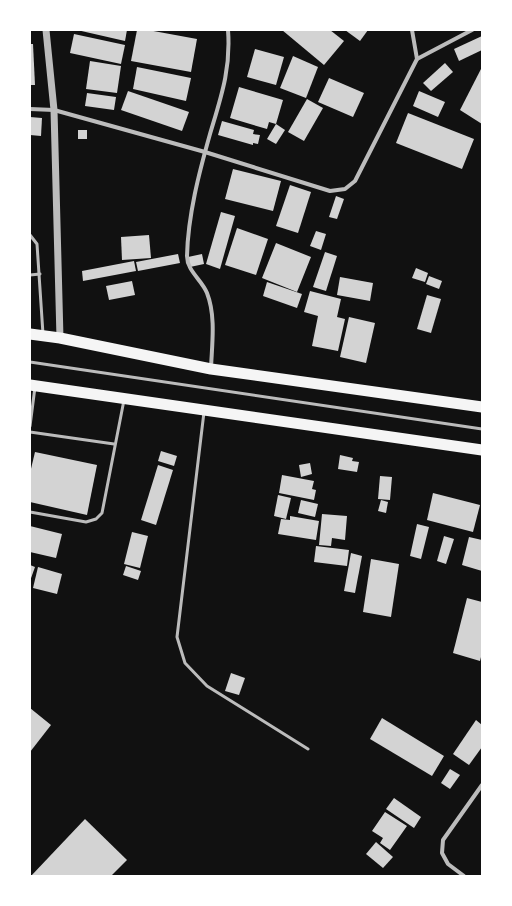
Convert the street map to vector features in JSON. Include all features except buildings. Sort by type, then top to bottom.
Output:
[{"type":"highway","points":[[30,334],[60,338],[211,369],[482,407]]},
{"type":"highway","points":[[33,385],[482,450]]},
{"type":"street","points":[[46,30],[54,110],[60,338]]},
{"type":"street","points":[[211,369],[211,310],[207,292],[189,267],[187,258],[190,226],[197,184],[226,82],[229,42],[228,30]]},
{"type":"street","points":[[412,30],[418,60]]},
{"type":"street","points":[[30,108],[54,110],[206,152],[330,191],[345,190],[355,181],[418,60],[472,30]]},
{"type":"street","points":[[464,876],[448,864],[442,853],[443,840],[482,785]]},
{"type":"lane","points":[[30,236],[37,244],[44,336]]},
{"type":"lane","points":[[30,275],[40,274]]},
{"type":"lane","points":[[30,362],[482,428]]},
{"type":"lane","points":[[30,426],[33,385]]},
{"type":"lane","points":[[30,512],[86,522],[96,519],[102,513],[124,398]]},
{"type":"lane","points":[[204,410],[177,637],[185,663],[207,686],[308,750]]},
{"type":"lane","points":[[30,432],[114,444]]}]
